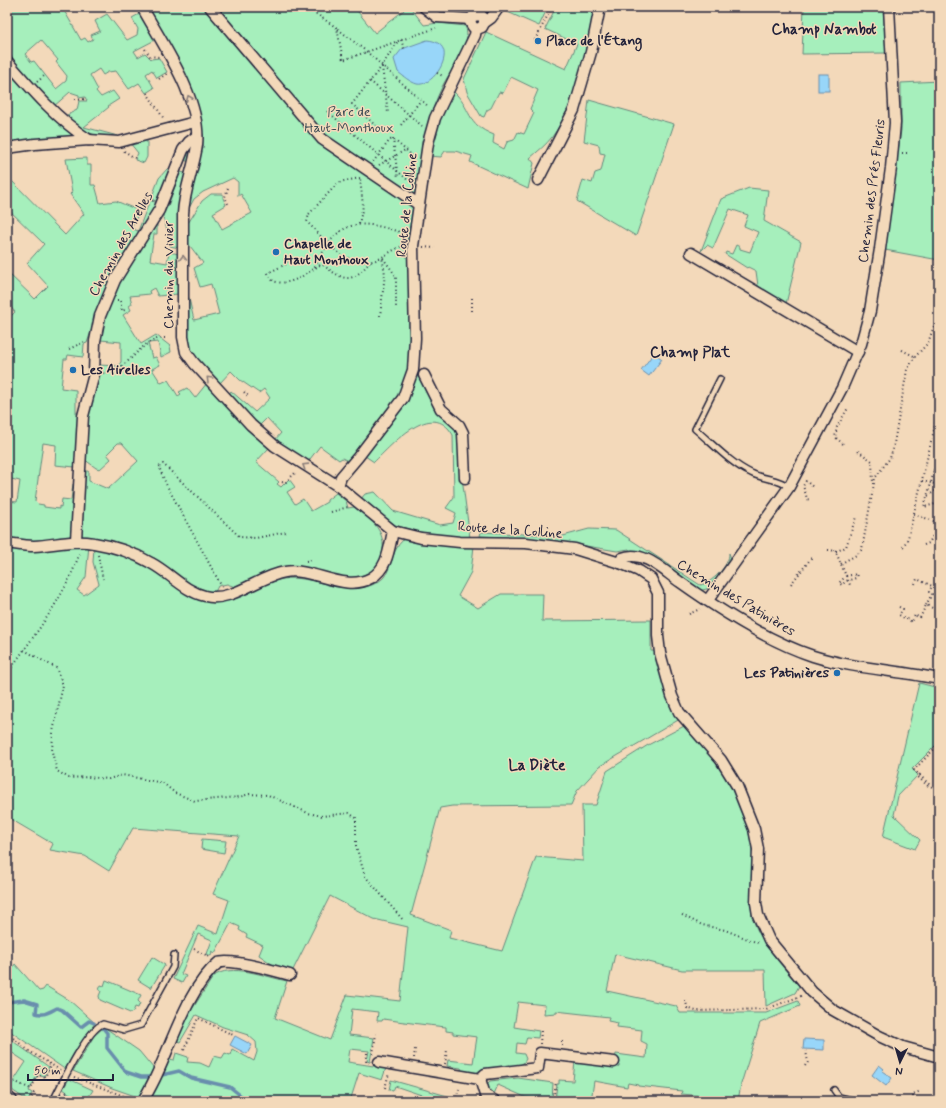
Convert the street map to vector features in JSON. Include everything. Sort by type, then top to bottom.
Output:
[{"type":"street","name":"Chemin du Vivier","points":[[142,7],[182,81],[192,105],[197,136],[197,144],[184,198],[183,214],[182,322],[185,348],[194,363],[222,391],[251,425],[275,446],[338,486]]},
{"type":"street","points":[[210,7],[322,139],[418,204]]},
{"type":"street","points":[[424,7],[437,17],[472,18]]},
{"type":"street","points":[[484,7],[472,18],[471,26],[480,26],[491,18],[499,7]]},
{"type":"street","points":[[538,180],[574,110],[591,52],[600,7]]},
{"type":"street","name":"Chemin des Prés Fleuris","points":[[708,600],[789,487],[834,403],[858,352],[870,311],[892,160],[895,123],[889,7]]},
{"type":"street","name":"Route de la Colline","points":[[480,26],[435,118],[428,143],[418,204],[414,246],[414,370],[403,398],[372,440],[341,477],[338,486],[393,530],[421,538],[452,541],[549,545],[575,549],[620,563],[647,576],[656,587],[658,593],[658,636],[660,653],[672,696],[679,712],[721,760],[737,786],[746,805],[758,849],[756,903],[758,915],[771,942],[812,992],[833,1010],[879,1036],[904,1047],[939,1058]]},
{"type":"street","points":[[7,61],[41,99],[76,132],[89,140]]},
{"type":"street","points":[[7,148],[35,144],[89,140],[119,142],[195,122]]},
{"type":"street","name":"Chemin des Arelles","points":[[76,540],[83,416],[94,374],[95,341],[100,316],[115,280],[159,210],[183,150],[189,142],[197,136]]},
{"type":"street","points":[[691,254],[858,352]]},
{"type":"street","points":[[424,376],[441,409],[459,425],[463,433],[465,478]]},
{"type":"street","points":[[7,543],[33,546],[76,540],[112,547],[152,563],[184,586],[200,595],[207,597],[226,595],[285,572],[307,574],[343,582],[362,582],[370,579],[379,572],[385,564],[393,530]]},
{"type":"street","name":"Chemin des Patinières","points":[[620,563],[622,558],[626,556],[641,556],[708,600],[758,630],[792,648],[813,656],[939,679]]},
{"type":"street","points":[[143,1101],[158,1073],[181,1019],[214,965],[222,961],[290,975]]},
{"type":"street","points":[[480,1079],[485,1074],[538,1068],[540,1053],[614,1062]]},
{"type":"street","points":[[375,1061],[480,1079]]},
{"type":"street","points":[[480,1079],[485,1095],[495,1101]]},
{"type":"lane","points":[[720,379],[696,429],[728,458],[752,474],[782,481],[789,487]]},
{"type":"lane","points":[[53,1101],[90,1035],[100,1025],[102,1024],[124,1030],[141,1025],[173,967],[174,955]]},
{"type":"lane","points":[[834,1090],[839,1097],[856,1101]]},
{"type":"path","points":[[306,7],[337,28],[367,52],[430,107]]},
{"type":"path","points":[[535,40],[552,7]]},
{"type":"path","points":[[337,28],[343,60],[439,27]]},
{"type":"path","points":[[400,41],[405,51]]},
{"type":"path","points":[[376,126],[352,104],[400,41]]},
{"type":"path","points":[[145,49],[153,58],[160,57]]},
{"type":"path","points":[[382,66],[388,113]]},
{"type":"path","points":[[437,72],[444,76]]},
{"type":"path","points":[[442,82],[447,73]]},
{"type":"path","points":[[370,81],[424,128],[426,122]]},
{"type":"path","points":[[147,93],[168,129]]},
{"type":"path","points":[[75,100],[86,99]]},
{"type":"path","points":[[401,125],[421,100]]},
{"type":"path","points":[[428,111],[433,101]]},
{"type":"path","points":[[327,111],[408,181]]},
{"type":"path","points":[[368,170],[390,140],[393,140]]},
{"type":"path","points":[[393,140],[418,158]]},
{"type":"path","points":[[393,140],[400,192]]},
{"type":"path","points":[[118,149],[135,158]]},
{"type":"path","points":[[368,170],[406,150]]},
{"type":"path","points":[[359,224],[362,206],[360,178],[341,182],[330,192],[307,219],[307,222],[336,253],[344,257],[371,261],[382,257],[401,246],[414,246]]},
{"type":"path","points":[[228,188],[225,197],[228,204]]},
{"type":"path","points":[[315,268],[322,252],[346,228],[359,224],[377,225],[403,233]]},
{"type":"path","points":[[382,257],[396,276],[396,307]]},
{"type":"path","points":[[380,316],[385,274],[382,257]]},
{"type":"path","points":[[284,259],[288,263],[268,273],[273,281],[285,283],[290,282],[323,265],[333,274],[344,279],[350,278],[364,270],[371,261]]},
{"type":"path","points":[[472,294],[472,311]]},
{"type":"path","points":[[841,564],[856,556],[862,549],[877,474],[892,455],[907,370],[928,343],[934,326],[939,323]]},
{"type":"path","points":[[94,374],[114,372],[129,361],[149,342],[160,337],[168,338]]},
{"type":"path","points":[[69,348],[87,341],[95,341]]},
{"type":"path","points":[[902,350],[916,357]]},
{"type":"path","points":[[244,392],[249,397]]},
{"type":"path","points":[[843,444],[835,437],[837,427],[848,408]]},
{"type":"path","points":[[903,547],[908,538],[939,409]]},
{"type":"path","points":[[858,451],[872,461],[874,484]]},
{"type":"path","points":[[939,463],[936,461],[924,507],[939,503]]},
{"type":"path","points":[[226,595],[214,569],[166,484],[159,467],[163,464],[240,537],[256,538],[286,532]]},
{"type":"path","points":[[282,482],[285,483],[303,465]]},
{"type":"path","points":[[927,497],[935,491],[938,485],[939,477],[933,471]]},
{"type":"path","points":[[804,489],[803,486],[806,481],[814,488]]},
{"type":"path","points":[[922,481],[938,485]]},
{"type":"path","points":[[805,492],[807,498],[811,500]]},
{"type":"path","points":[[331,512],[352,504]]},
{"type":"path","points":[[914,514],[939,524],[929,543],[924,545]]},
{"type":"path","points":[[828,550],[841,550],[848,546],[856,516]]},
{"type":"path","points":[[7,674],[61,596],[74,571],[80,551],[80,545],[76,540]]},
{"type":"path","points":[[834,550],[846,576]]},
{"type":"path","points":[[97,552],[103,579]]},
{"type":"path","points":[[791,584],[812,557]]},
{"type":"path","points":[[857,574],[856,578],[848,580],[842,585],[839,583],[846,576],[857,574]]},
{"type":"path","points":[[899,607],[903,609],[900,615],[912,622],[915,616],[920,618],[932,594],[928,592],[932,586],[917,579],[915,584]]},
{"type":"path","points":[[848,580],[850,585]]},
{"type":"path","points":[[926,605],[939,611]]},
{"type":"path","points":[[689,614],[701,608]]},
{"type":"path","points":[[24,650],[56,668],[63,685],[53,732],[52,752],[57,771],[69,778],[88,777],[108,779],[122,776],[163,783],[175,792],[195,802],[239,797],[250,794],[268,795],[308,813],[322,816],[349,813],[356,818],[356,846],[366,876],[403,920]]},
{"type":"path","points":[[931,788],[920,774],[914,770],[939,744]]},
{"type":"path","points":[[682,915],[702,925],[725,930],[761,944],[771,942]]},
{"type":"path","points":[[194,949],[210,957],[214,965]]},
{"type":"path","points":[[686,1000],[687,1008],[696,1011],[766,1009],[812,992]]},
{"type":"path","points":[[184,1050],[198,1018],[233,1035]]},
{"type":"path","points":[[539,1047],[542,1031]]},
{"type":"path","points":[[367,1053],[366,1062],[375,1061],[376,1034]]},
{"type":"path","points":[[414,1063],[415,1049]]},
{"type":"path","points":[[445,1067],[447,1050]]},
{"type":"path","points":[[805,1066],[808,1062],[806,1051]]},
{"type":"path","points":[[31,1089],[38,1075],[45,1077],[52,1065]]},
{"type":"path","points":[[385,1088],[390,1068]]},
{"type":"path","points":[[8,1078],[31,1089],[35,1093],[30,1101]]},
{"type":"path","points":[[553,1101],[556,1082]]},
{"type":"path","points":[[60,1088],[78,1101]]},
{"type":"path","points":[[455,1101],[459,1089]]},
{"type":"path","points":[[914,1101],[913,1094],[921,1090]]},
{"type":"green space","points":[[7,7],[62,7],[81,40],[85,38],[88,42],[93,39],[91,35],[100,31],[95,21],[107,14],[127,40],[137,35],[138,29],[132,18],[141,13],[155,40],[134,51],[138,57],[145,53],[151,59],[159,58],[167,72],[157,78],[152,70],[146,74],[154,88],[146,93],[139,83],[129,89],[116,71],[108,72],[103,75],[99,69],[90,75],[98,90],[96,91],[101,97],[113,91],[119,99],[108,106],[109,107],[84,127],[118,136],[115,138],[100,136],[88,132],[63,117],[77,110],[79,101],[87,101],[85,97],[79,98],[79,95],[70,92],[53,107],[30,83],[7,55]],"holes":[[[41,40],[58,60],[56,62],[67,76],[66,81],[56,89],[34,61],[31,62],[25,54]]]},
{"type":"green space","name":"Parc de Haut-Monthoux","points":[[146,7],[354,7],[375,33],[404,10],[402,7],[410,7],[424,25],[438,23],[465,26],[467,33],[464,48],[442,87],[428,124],[420,162],[408,240],[404,243],[404,248],[409,251],[411,346],[408,368],[400,391],[410,394],[415,376],[419,372],[455,424],[461,443],[463,485],[470,538],[422,533],[395,525],[360,500],[365,494],[375,492],[393,511],[440,525],[453,523],[456,513],[446,508],[454,497],[453,435],[444,425],[434,421],[412,428],[401,436],[374,462],[359,452],[348,461],[342,458],[339,460],[320,446],[307,463],[274,441],[281,433],[267,418],[258,427],[229,394],[231,391],[255,412],[270,398],[264,389],[259,393],[240,380],[231,371],[220,383],[216,382],[194,357],[189,347],[186,333],[187,290],[194,320],[219,314],[211,284],[200,287],[194,268],[203,263],[187,242],[187,225],[202,201],[211,194],[223,194],[226,205],[213,213],[222,229],[252,213],[241,194],[238,196],[238,182],[233,178],[203,192],[194,199],[188,210],[188,199],[203,147],[203,135],[196,105]]},
{"type":"green space","points":[[505,7],[548,7],[539,26],[503,10]]},
{"type":"green space","points":[[556,7],[594,7],[593,18],[578,80],[567,110],[552,137],[530,158],[534,163],[528,189],[470,162],[472,156],[455,151],[445,151],[441,157],[429,156],[441,116],[453,91],[459,97],[473,121],[485,131],[494,135],[493,143],[504,149],[507,142],[514,140],[518,132],[524,134],[534,113],[530,109],[538,90],[511,77],[503,93],[499,92],[491,108],[487,110],[484,117],[481,116],[467,92],[464,79],[486,32],[566,69],[577,44],[545,29]]},
{"type":"green space","points":[[804,7],[883,7],[886,53],[802,54]]},
{"type":"green space","points":[[7,65],[76,136],[7,145]]},
{"type":"green space","points":[[939,81],[939,260],[885,250],[901,130],[901,83]]},
{"type":"green space","points":[[589,100],[674,124],[636,236],[577,201],[583,180],[592,183],[595,173],[601,171],[605,154],[600,153],[599,145],[584,141]]},
{"type":"green space","points":[[147,140],[147,157],[144,163],[135,160],[138,153],[130,143]]},
{"type":"green space","points":[[188,151],[190,155],[179,248],[170,246],[172,237],[169,236],[163,217],[180,172],[185,173],[188,162],[184,159]]},
{"type":"green space","points":[[87,158],[87,165],[91,165],[91,185],[95,185],[100,203],[116,201],[140,211],[131,228],[138,231],[150,200],[157,203],[154,211],[105,290],[87,343],[84,344],[83,357],[68,355],[67,359],[64,359],[61,388],[76,390],[76,413],[80,413],[75,467],[55,465],[56,445],[43,443],[35,501],[38,504],[44,505],[44,507],[59,509],[59,506],[61,507],[62,499],[71,500],[73,484],[76,485],[84,469],[89,472],[89,481],[108,489],[138,461],[122,443],[118,443],[107,454],[111,459],[100,469],[96,468],[84,459],[88,411],[99,365],[118,366],[121,362],[121,342],[101,340],[99,336],[111,294],[157,219],[157,234],[154,234],[150,260],[167,263],[169,252],[179,254],[178,294],[158,296],[154,288],[149,291],[150,294],[130,296],[132,304],[129,306],[131,310],[123,315],[141,344],[156,335],[170,346],[171,352],[161,357],[158,342],[148,343],[152,358],[156,357],[160,365],[152,369],[161,383],[168,380],[178,396],[181,394],[179,392],[187,388],[195,398],[207,383],[256,437],[269,448],[256,462],[279,482],[277,484],[281,487],[289,479],[295,487],[287,492],[295,504],[303,499],[311,511],[327,502],[327,500],[336,493],[346,501],[348,508],[354,507],[365,515],[379,530],[383,543],[383,553],[381,562],[378,566],[374,571],[364,577],[354,579],[343,578],[310,568],[289,566],[269,572],[235,587],[227,584],[218,586],[215,592],[205,591],[188,584],[157,561],[141,553],[81,536],[86,548],[89,545],[86,577],[77,590],[84,595],[99,584],[93,562],[94,547],[141,563],[156,571],[193,597],[211,601],[233,598],[273,582],[294,578],[306,579],[342,587],[366,587],[378,582],[387,573],[395,550],[404,539],[422,543],[474,546],[471,572],[458,596],[478,608],[501,594],[543,594],[542,621],[651,620],[651,651],[656,651],[680,719],[600,766],[577,791],[571,805],[452,806],[440,808],[411,915],[451,930],[449,938],[502,951],[536,857],[583,861],[582,805],[596,805],[607,771],[648,745],[686,725],[705,748],[723,774],[738,801],[744,815],[752,847],[752,915],[759,934],[778,962],[799,986],[795,993],[766,1006],[765,970],[682,970],[615,954],[607,991],[676,1006],[680,1013],[766,1013],[798,1001],[800,1006],[760,1023],[741,1084],[738,1101],[715,1101],[716,1097],[681,1094],[682,1091],[638,1086],[628,1083],[627,1087],[594,1081],[591,1101],[555,1101],[557,1084],[559,1084],[559,1080],[573,1081],[575,1061],[614,1066],[616,1054],[646,1058],[647,1044],[641,1041],[642,1030],[617,1027],[618,1023],[608,1021],[609,1017],[556,1011],[556,1013],[544,1014],[545,1005],[518,1002],[514,1027],[539,1031],[538,1038],[527,1037],[525,1044],[517,1043],[516,1053],[524,1054],[526,1059],[523,1063],[512,1068],[480,1070],[476,1073],[462,1071],[461,1068],[447,1066],[448,1060],[473,1063],[477,1037],[453,1034],[453,1032],[446,1031],[446,1027],[383,1019],[382,1021],[377,1021],[378,1012],[352,1009],[349,1035],[374,1038],[370,1062],[367,1061],[369,1051],[350,1049],[348,1062],[386,1068],[382,1080],[359,1073],[351,1098],[360,1101],[148,1100],[168,1059],[174,1060],[176,1053],[188,1057],[187,1062],[200,1063],[209,1067],[214,1056],[222,1058],[225,1053],[230,1055],[232,1049],[254,1061],[257,1052],[256,1042],[248,1035],[223,1027],[196,1015],[180,1042],[177,1041],[189,1014],[213,977],[220,973],[238,971],[259,974],[287,981],[275,1018],[330,1040],[347,995],[400,1001],[408,927],[374,919],[330,896],[292,972],[279,969],[259,955],[263,945],[246,937],[247,935],[239,930],[240,927],[231,923],[215,953],[212,951],[211,956],[207,954],[212,940],[198,934],[181,974],[186,976],[182,983],[173,979],[198,926],[218,934],[229,900],[213,894],[239,836],[133,828],[109,871],[85,856],[50,850],[53,844],[7,817],[7,501],[17,502],[20,481],[7,478],[7,320],[15,312],[7,303],[7,272],[35,299],[48,286],[27,263],[44,244],[7,208],[7,176],[65,235],[84,214],[70,194],[72,192],[66,159]]},
{"type":"green space","points":[[167,169],[169,169],[158,202],[151,199],[159,178]]},
{"type":"green space","points":[[749,188],[768,190],[764,221],[801,242],[786,304],[758,286],[756,271],[748,267],[747,268],[725,254],[726,252],[732,254],[736,245],[740,247],[740,249],[750,252],[758,232],[744,226],[748,215],[730,209],[713,248],[707,245],[701,251],[721,199]]},
{"type":"green space","points":[[589,529],[616,530],[700,585],[714,578],[719,573],[726,563],[729,553],[731,559],[710,588],[699,591],[630,552],[629,549],[617,551],[543,539],[480,536],[481,532],[563,536]]},
{"type":"green space","points":[[919,683],[939,688],[939,742],[912,769],[918,775],[898,796],[894,815],[920,840],[915,849],[883,837]]},
{"type":"green space","points":[[202,839],[226,841],[224,853],[201,849]]},
{"type":"green space","points":[[152,957],[165,965],[151,988],[138,980]]},
{"type":"green space","points":[[15,964],[39,991],[43,990],[46,986],[69,1000],[95,1023],[66,1068],[63,1068],[7,1029],[7,977]]},
{"type":"green space","points":[[106,980],[141,995],[138,1001],[140,1003],[138,1008],[135,1007],[133,1012],[130,1013],[100,1000],[99,996],[101,991],[99,990],[101,985],[104,986]]},
{"type":"green space","points":[[104,1027],[139,1051],[154,1069],[138,1097],[112,1088],[73,1071],[94,1036]]},
{"type":"green space","points":[[7,1037],[49,1067],[44,1076],[38,1074],[29,1091],[32,1093],[28,1101],[9,1088],[26,1062],[11,1052],[9,1054],[7,1052]]},
{"type":"green space","points":[[518,1078],[553,1083],[552,1100],[525,1097],[498,1085],[494,1094],[489,1090],[488,1083],[490,1081]]},
{"type":"green space","points":[[69,1079],[93,1090],[86,1101],[80,1101],[63,1089]]},
{"type":"green space","points":[[391,1080],[451,1097],[450,1101],[439,1101],[395,1086],[393,1091],[389,1090]]},
{"type":"water","points":[[427,40],[438,43],[443,49],[444,56],[442,65],[431,79],[424,83],[417,84],[398,72],[394,59],[402,49]]},
{"type":"water","points":[[818,74],[829,74],[829,91],[818,91]]},
{"type":"water","points":[[654,353],[662,359],[649,376],[641,370]]},
{"type":"water","points":[[235,1036],[252,1045],[247,1054],[230,1045]]},
{"type":"water","points":[[804,1039],[824,1040],[824,1050],[803,1049]]},
{"type":"water","points":[[879,1065],[884,1069],[882,1071],[892,1078],[886,1086],[872,1075]]},
{"type":"waterway","points":[[7,1002],[24,1000],[37,1004],[36,1013],[39,1014],[46,1013],[57,1008],[62,1010],[81,1027],[89,1021],[94,1023]]},
{"type":"waterway","points":[[103,1028],[107,1033],[107,1048],[126,1072],[141,1077],[149,1077]]},
{"type":"waterway","points":[[162,1075],[179,1071],[191,1078],[230,1087],[245,1099],[280,1101]]},
{"type":"place","name":"Place de l'Étang","points":[[538,41]]},
{"type":"place","name":"Chapelle de Haut Monthoux","points":[[276,252]]},
{"type":"place","name":"Les Airelles","points":[[73,370]]},
{"type":"place","name":"Les Patinières","points":[[837,673]]},
{"type":"district","name":"Champ Nambot","points":[[824,30]]},
{"type":"district","name":"Champ Plat","points":[[690,353]]},
{"type":"district","name":"La Diète","points":[[537,766]]}]
